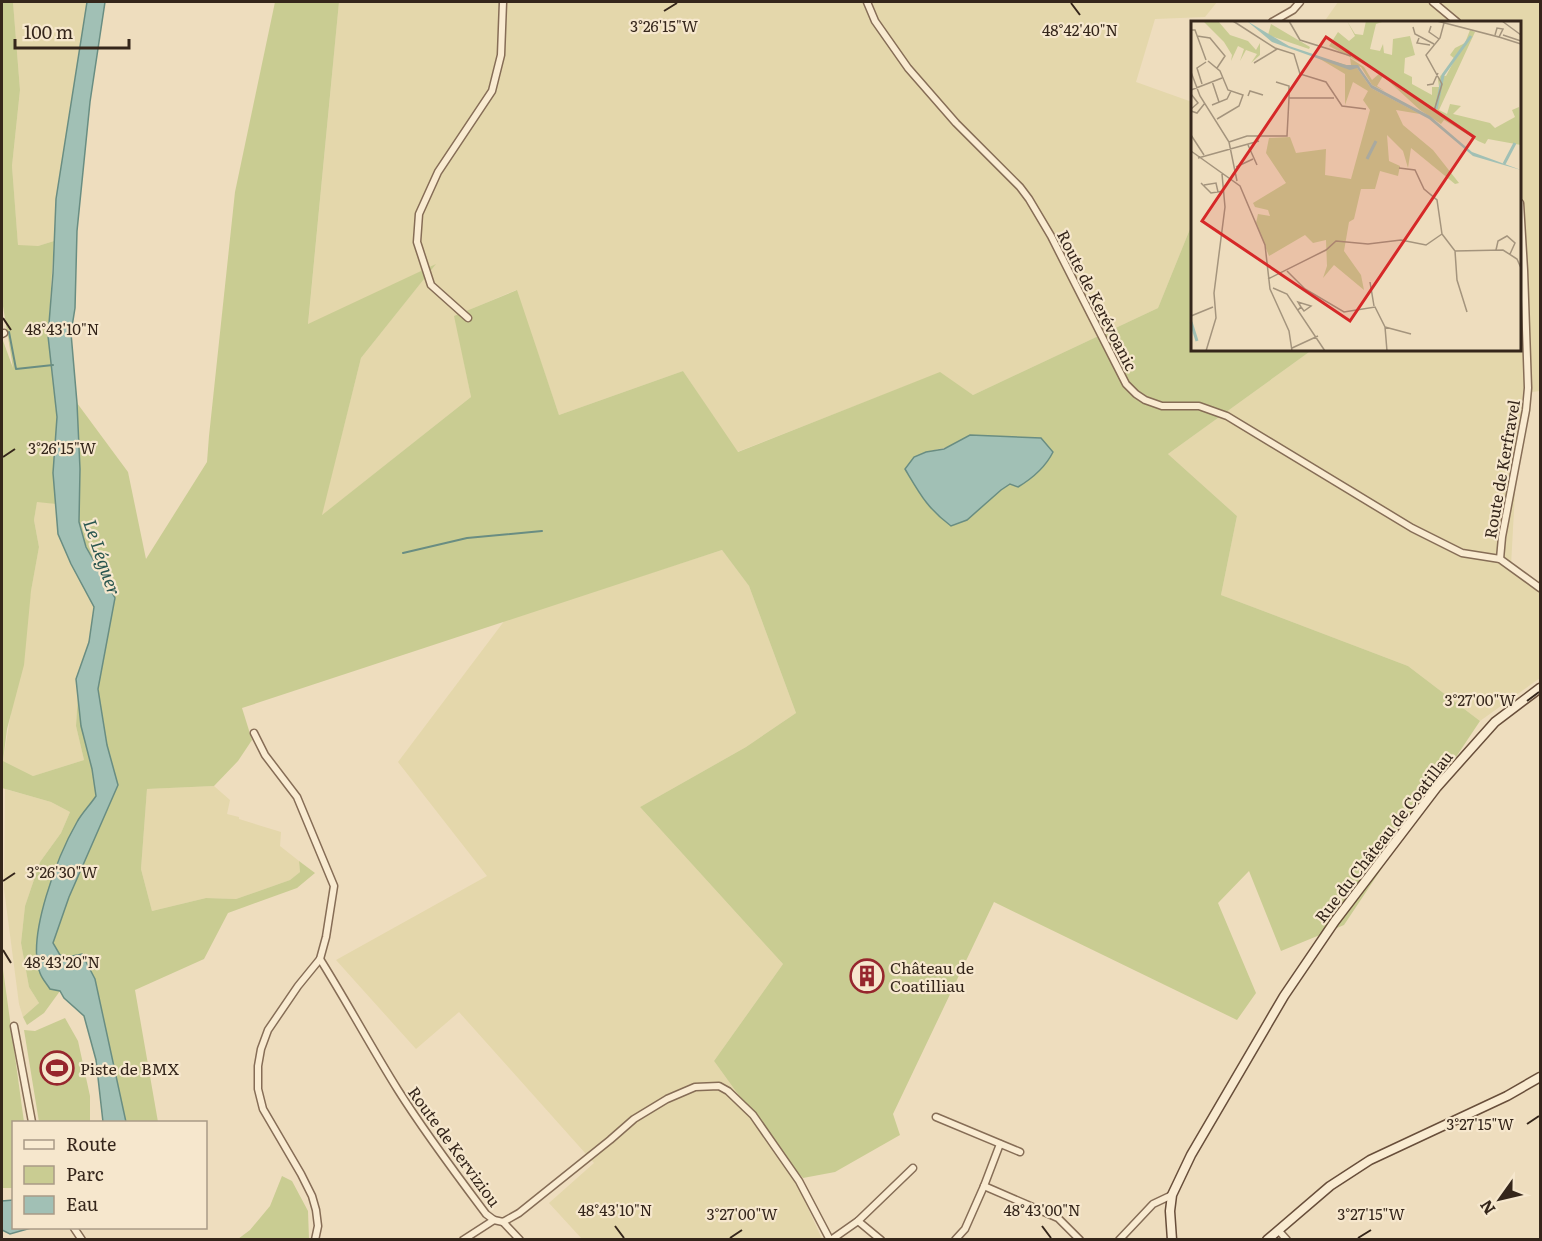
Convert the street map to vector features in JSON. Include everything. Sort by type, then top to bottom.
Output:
[{"type":"main road","name":"Rue du Château de Coatillau","points":[[1172,1195],[1191,1155],[1269,1020],[1335,921],[1437,787],[1495,722],[1540,688]]},
{"type":"main road","points":[[1268,1239],[1330,1186],[1370,1160],[1507,1096],[1540,1077]]},
{"type":"main road","points":[[1172,1195],[1170,1211],[1172,1239]]},
{"type":"street","points":[[468,318],[431,285],[417,242],[419,214],[438,172],[492,91],[501,55],[503,2]]},
{"type":"street","name":"Route de Kerévoanic","points":[[867,2],[874,21],[908,68],[956,123],[1020,187],[1029,199],[1051,236],[1118,370],[1126,384],[1136,394],[1162,406],[1199,406],[1227,416],[1422,533],[1461,553],[1500,558],[1540,588]]},
{"type":"street","points":[[1274,21],[1293,10],[1300,2]]},
{"type":"street","points":[[1433,2],[1456,21]]},
{"type":"street","name":"Route de Kerfravel","points":[[1500,558],[1528,387],[1521,220]]},
{"type":"street","points":[[254,733],[265,754],[297,797],[334,886],[327,937],[320,959],[268,1030],[258,1066],[258,1089],[263,1109],[302,1174],[312,1196],[318,1226],[315,1239]]},
{"type":"street","name":"Route de Kerviziou","points":[[320,959],[397,1089],[486,1214],[494,1220],[503,1222],[512,1218],[634,1119],[667,1099],[695,1087],[719,1086],[728,1091],[753,1115],[799,1181],[831,1239]]},
{"type":"street","points":[[14,1026],[32,1121]]},
{"type":"street","points":[[936,1117],[1020,1152]]},
{"type":"street","points":[[955,1239],[965,1229],[1000,1144]]},
{"type":"street","points":[[831,1239],[858,1221],[913,1168]]},
{"type":"street","points":[[984,1186],[1058,1218],[1080,1239]]},
{"type":"street","points":[[1119,1239],[1153,1204],[1172,1195]]},
{"type":"street","points":[[464,1239],[494,1220]]},
{"type":"street","points":[[858,1221],[881,1239]]},
{"type":"street","points":[[503,1222],[520,1239]]},
{"type":"street","points":[[1278,1230],[1287,1239]]},
{"type":"shaded area","points":[[13,2],[87,2],[56,199],[54,241],[38,246],[18,246],[12,166],[20,90]]},
{"type":"shaded area","points":[[339,2],[1217,2],[1205,17],[1155,19],[1136,82],[1191,102],[1191,226],[1158,308],[973,395],[939,373],[737,452],[683,371],[559,415],[516,290],[455,316],[471,397],[321,516],[361,358],[435,265],[308,325]]},
{"type":"shaded area","points":[[1338,2],[1540,2],[1540,391],[1523,393],[1511,566],[1540,588],[1540,678],[1480,721],[1408,666],[1221,595],[1237,516],[1168,454],[1311,351],[1521,351],[1521,21],[1325,21]]},
{"type":"shaded area","points":[[37,501],[56,504],[58,534],[94,607],[89,642],[76,679],[78,694],[76,726],[84,760],[33,776],[3,761],[39,547],[34,520]]},
{"type":"shaded area","points":[[722,550],[749,586],[796,713],[746,747],[640,807],[783,964],[714,1061],[787,1162],[822,1239],[582,1239],[549,1203],[594,1163],[459,1012],[416,1049],[336,960],[487,876],[398,762],[505,620]]},
{"type":"shaded area","points":[[214,786],[230,800],[227,814],[281,832],[280,846],[299,861],[300,872],[290,880],[236,899],[206,898],[152,911],[141,869],[147,789]]},
{"type":"shaded area","points":[[5,789],[51,802],[70,812],[61,833],[40,862],[25,906],[21,943],[29,987],[39,1003],[23,1017],[19,1004],[4,889]]},
{"type":"green space","points":[[2,2],[13,2],[20,90],[12,166],[18,245],[38,246],[54,241],[48,336],[57,419],[53,473],[56,504],[37,502],[34,520],[39,547],[31,591],[24,665],[7,729],[3,761],[33,776],[84,760],[76,726],[78,694],[81,726],[96,796],[77,821],[38,928],[60,991],[44,1013],[27,1025],[23,1017],[39,1003],[29,987],[21,943],[25,906],[40,862],[61,833],[70,812],[51,802],[2,788],[2,338],[13,368],[2,300]]},
{"type":"green space","points":[[275,2],[339,2],[308,324],[436,264],[361,358],[322,515],[471,397],[454,316],[517,290],[559,415],[683,371],[738,452],[940,372],[973,395],[1158,308],[1191,226],[1191,351],[1311,351],[1168,454],[1237,516],[1221,595],[1408,666],[1480,721],[1344,925],[1281,951],[1249,871],[1218,903],[1256,993],[1237,1020],[994,902],[893,1114],[900,1135],[835,1172],[803,1178],[787,1162],[714,1061],[783,964],[640,807],[746,747],[796,713],[749,586],[722,550],[242,708],[252,740],[238,761],[214,786],[147,789],[141,869],[152,911],[206,898],[236,899],[290,880],[300,872],[299,861],[315,873],[297,888],[228,913],[204,959],[135,990],[158,1121],[126,1121],[95,979],[67,957],[60,955],[53,943],[69,897],[118,785],[107,745],[98,689],[115,598],[86,547],[79,522],[80,469],[77,403],[128,472],[146,559],[207,462],[235,192]],"holes":[[[996,436],[1041,438],[1018,487],[1010,484],[1001,490],[926,452]]]},
{"type":"green space","points":[[2,962],[24,1121],[12,1121],[12,1188],[2,1188]]},
{"type":"green space","name":"Piste de BMX","points":[[65,1018],[78,1041],[90,1096],[90,1121],[39,1121],[24,1030],[35,1031]]},
{"type":"green space","points":[[282,1176],[292,1181],[308,1211],[309,1239],[238,1239],[250,1230],[270,1206]]},
{"type":"water","points":[[87,2],[105,2],[90,102],[77,231],[75,308],[71,333],[80,469],[79,522],[86,547],[115,598],[98,689],[107,745],[118,785],[69,897],[53,943],[60,955],[67,957],[82,954],[95,979],[126,1121],[103,1121],[96,1060],[84,1016],[64,998],[60,991],[50,989],[41,975],[37,958],[37,939],[41,918],[53,875],[69,836],[81,815],[96,796],[81,726],[76,679],[89,642],[94,607],[58,534],[53,473],[57,417],[48,336],[56,199]]},
{"type":"water","points":[[970,435],[1041,438],[1053,452],[1042,468],[1029,480],[1018,487],[1010,484],[967,520],[951,526],[930,507],[905,469],[914,457],[944,449]]},
{"type":"water","points":[[12,1200],[12,1229],[28,1229],[10,1234],[2,1230],[2,1201]]},
{"type":"waterway","points":[[9,332],[16,369],[53,365]]},
{"type":"waterway","points":[[403,553],[467,538],[542,531]]},
{"type":"place","name":"Château de Coatilliau","points":[[867,976]]},
{"type":"place","name":"Piste de BMX","points":[[57,1068]]},
{"type":"water label","name":"Le Léguer","points":[[103,557]]}]
